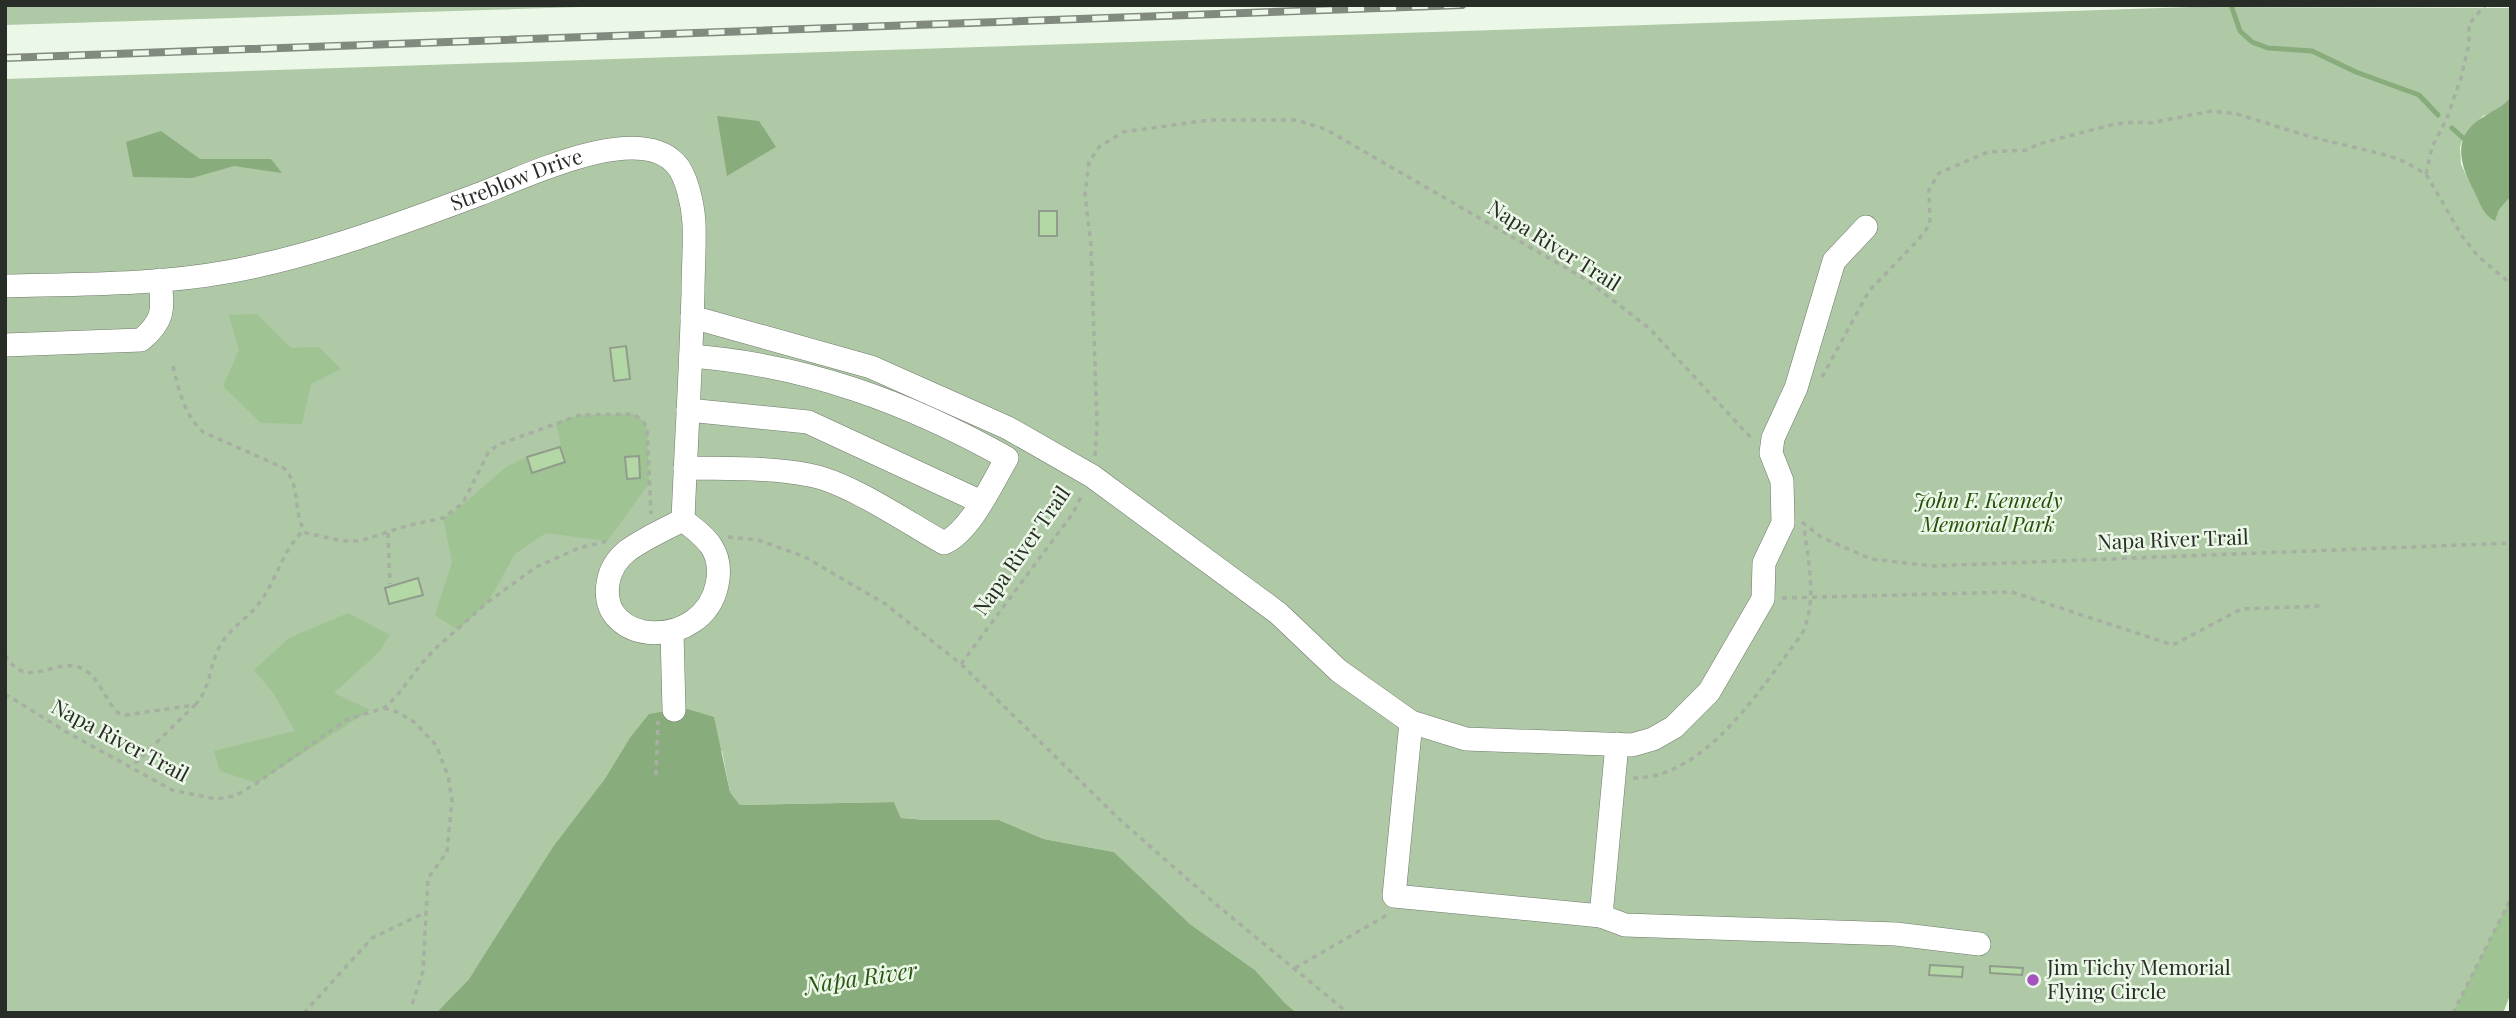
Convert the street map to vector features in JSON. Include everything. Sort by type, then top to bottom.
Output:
[{"type":"street","name":"Streblow Drive","points":[[5,286],[160,280],[227,272],[336,247],[560,164],[615,148],[648,148],[675,163],[682,175],[694,220],[683,520]]},
{"type":"street","points":[[692,317],[871,368],[1008,428],[1092,476],[1278,613],[1339,671],[1411,722],[1466,739],[1632,745],[1653,739],[1674,727],[1709,692],[1763,599],[1764,563],[1783,523],[1782,481],[1771,453],[1773,438],[1796,388],[1834,261],[1866,227]]},
{"type":"street","points":[[5,345],[141,340],[156,327],[163,310],[160,280]]},
{"type":"street","points":[[685,468],[811,475],[839,484],[944,543],[956,538],[1007,457],[970,437],[869,393],[813,375],[730,359],[691,356]]},
{"type":"street","points":[[688,410],[808,422],[981,502]]},
{"type":"street","points":[[683,520],[702,534],[712,546],[720,567],[717,588],[708,607],[699,617],[673,632],[658,633],[621,623],[610,610],[607,592],[609,576],[626,552],[683,520]]},
{"type":"street","points":[[673,632],[674,710]]},
{"type":"street","points":[[1411,722],[1394,896],[1601,916],[1625,925],[1896,934],[1979,944]]},
{"type":"street","points":[[1601,916],[1617,744]]},
{"type":"path","points":[[2426,174],[2432,147],[2447,118],[2461,78],[2469,44],[2469,24],[2485,5]]},
{"type":"path","points":[[1819,383],[1869,291],[1930,224],[1929,190],[1939,173],[1988,152],[2027,150],[2038,144],[2135,121],[2150,123],[2212,111],[2237,114],[2405,162],[2426,174],[2470,246],[2500,277],[2511,284]]},
{"type":"path","name":"Napa River Trail","points":[[961,664],[1073,513],[1092,476],[1097,425],[1091,246],[1085,194],[1089,162],[1099,147],[1123,132],[1209,120],[1296,120],[1325,129],[1587,280],[1650,329],[1757,445]]},
{"type":"path","points":[[173,366],[182,400],[194,424],[212,436],[284,468],[291,475],[300,522],[306,533],[343,541],[359,541],[443,518],[454,512],[463,503],[489,451],[500,444],[580,415],[633,414],[643,421],[647,428],[651,515],[642,542]]},
{"type":"path","name":"Napa River Trail","points":[[1797,515],[1821,537],[1871,559],[1933,566],[2511,543]]},
{"type":"path","points":[[1614,777],[1639,778],[1671,770],[1692,758],[1720,736],[1802,634],[1809,618],[1812,597],[1804,524]]},
{"type":"path","points":[[131,767],[195,705],[208,687],[216,653],[223,640],[258,605],[270,587],[288,547],[304,530]]},
{"type":"path","points":[[388,532],[390,584]]},
{"type":"path","points":[[702,534],[758,540],[803,556],[884,603],[961,664],[1119,819],[1348,1013]]},
{"type":"path","name":"Napa River Trail","points":[[5,694],[70,734],[172,790],[189,796],[216,799],[235,796],[346,720],[384,708],[437,647],[488,603],[536,567],[579,548],[607,541],[642,542]]},
{"type":"path","points":[[1763,599],[2012,592],[2173,646],[2241,609],[2322,606]]},
{"type":"path","points":[[5,655],[21,671],[33,674],[60,666],[85,670],[118,713],[126,715],[195,705]]},
{"type":"path","points":[[384,708],[414,722],[430,736],[448,776],[452,800],[447,852],[428,878],[424,971],[412,1004]]},
{"type":"path","points":[[1294,969],[1386,917],[1394,896]]},
{"type":"path","points":[[2453,1013],[2511,898]]},
{"type":"path","points":[[304,1013],[372,938],[425,912]]},
{"type":"green space","points":[[5,5],[647,5],[5,25]]},
{"type":"green space","name":"John F. Kennedy Memorial Park","points":[[2191,7],[2511,8],[2511,97],[2499,110],[2483,116],[2463,138],[2460,147],[2461,164],[2468,179],[2495,220],[2499,210],[2511,196],[2511,992],[2503,1013],[1297,1013],[1255,970],[1190,924],[1114,852],[1044,839],[999,820],[901,818],[894,802],[740,805],[730,792],[722,751],[629,739],[469,979],[436,1013],[5,1013],[5,79]]},
{"type":"shaded area","points":[[257,314],[291,348],[319,347],[341,369],[311,384],[302,424],[261,423],[223,386],[239,350],[229,315]]},
{"type":"shaded area","points":[[633,414],[643,421],[647,428],[649,484],[607,541],[546,533],[515,554],[488,602],[458,630],[435,615],[452,562],[443,518],[454,512],[506,467],[527,457],[532,473],[564,462],[556,422],[580,415]]},
{"type":"shaded area","points":[[348,613],[390,635],[379,652],[334,693],[370,710],[257,783],[220,771],[214,751],[295,731],[274,694],[254,670],[289,638]]},
{"type":"shaded area","points":[[2511,898],[2511,992],[2503,1013],[2453,1013]]},
{"type":"water","points":[[2511,97],[2511,196],[2499,210],[2495,221],[2485,212],[2469,181],[2461,150],[2467,132],[2474,124]]},
{"type":"water","points":[[717,116],[759,121],[776,147],[727,176]]},
{"type":"water","points":[[161,131],[200,159],[271,159],[282,173],[234,166],[192,178],[133,177],[126,142]]},
{"type":"water","name":"Napa River","points":[[684,708],[714,717],[730,792],[740,805],[894,802],[901,818],[999,820],[1044,839],[1114,852],[1190,924],[1255,970],[1297,1013],[436,1013],[469,979],[553,847],[604,780],[629,739],[649,714]]},
{"type":"building","points":[[1039,211],[1057,211],[1057,236],[1039,236]]},
{"type":"building","points":[[626,346],[630,379],[614,381],[610,348]]},
{"type":"building","points":[[560,447],[565,462],[532,473],[527,457]]},
{"type":"building","points":[[639,456],[640,478],[627,479],[625,457]]},
{"type":"building","points":[[418,578],[423,595],[389,604],[385,588]]},
{"type":"building","points":[[1930,965],[1963,967],[1962,977],[1929,975]]},
{"type":"building","points":[[1990,966],[2023,968],[2022,975],[1990,973]]},
{"type":"waterway","points":[[2231,5],[2240,31],[2252,42],[2268,48],[2312,51],[2356,72],[2419,95],[2438,115]]},
{"type":"waterway","points":[[2452,128],[2463,138],[2470,137]]},
{"type":"railway","points":[[5,58],[1462,5]]},
{"type":"place","name":"Jim Tichy Memorial Flying Circle","points":[[2033,980]]}]
